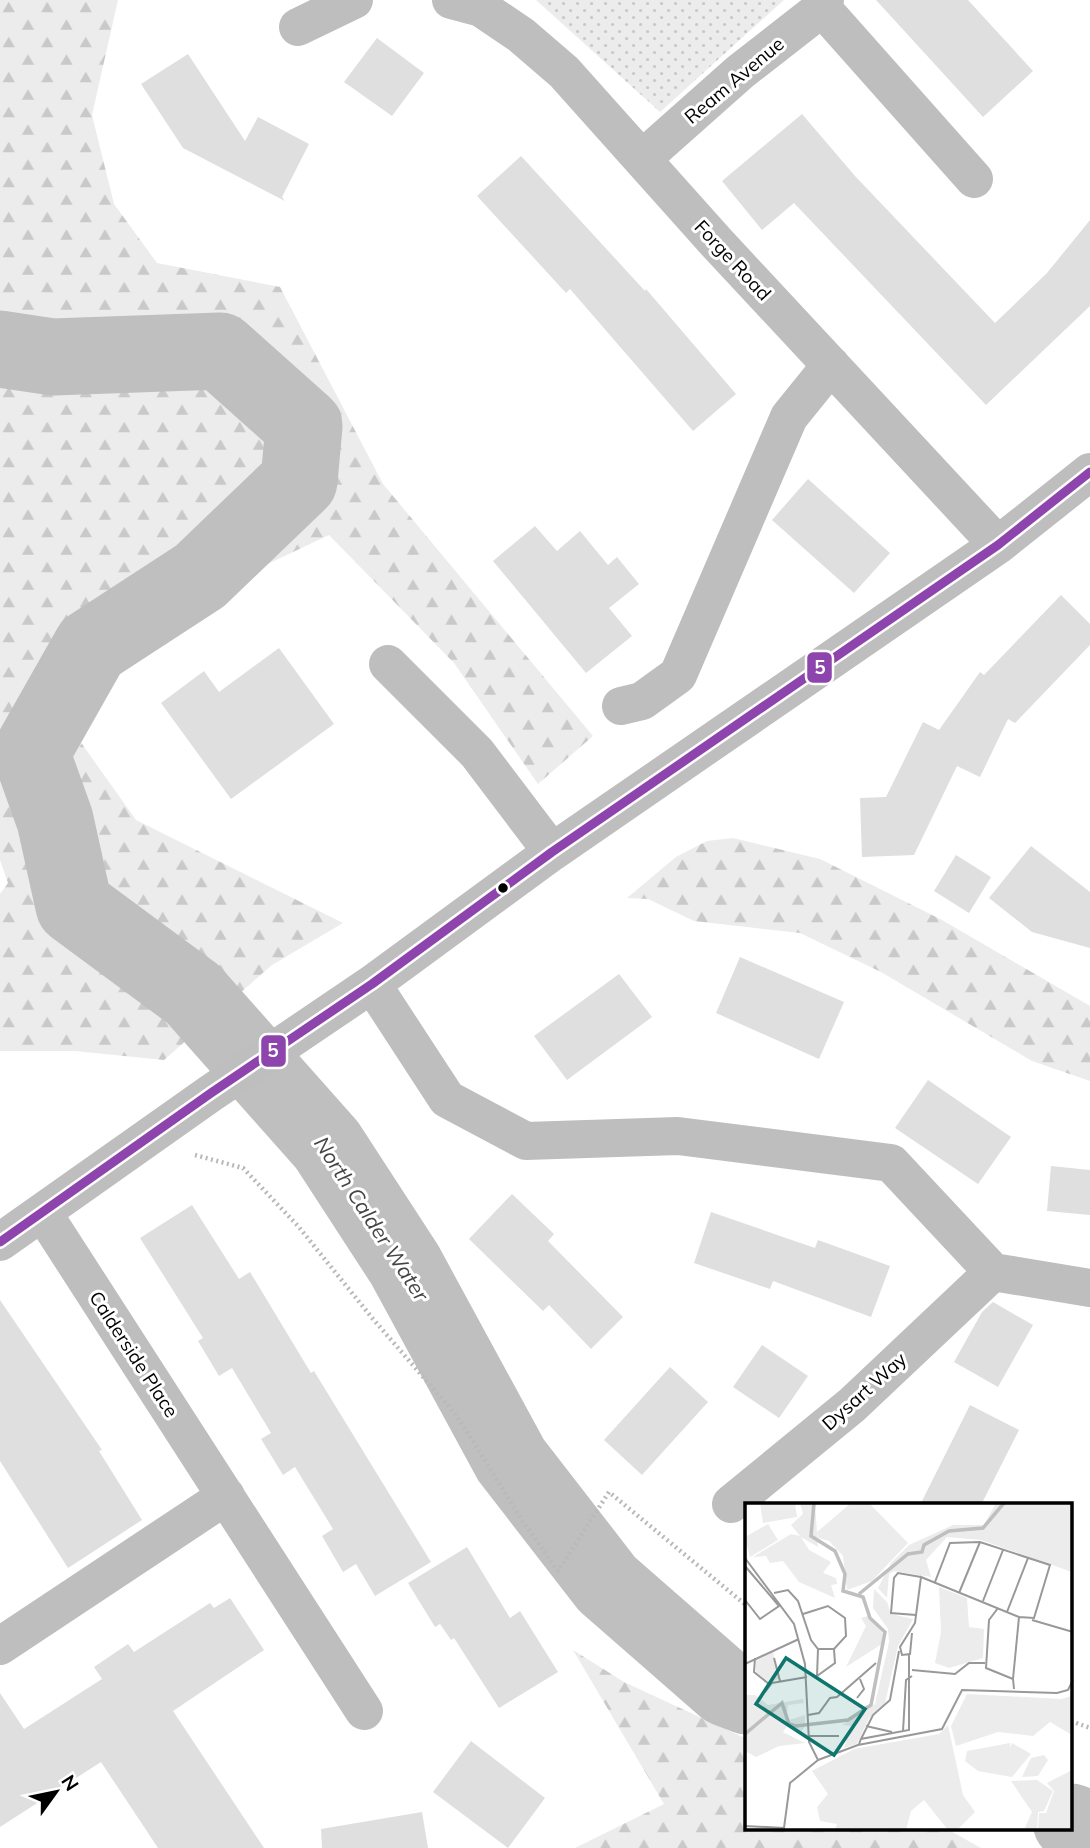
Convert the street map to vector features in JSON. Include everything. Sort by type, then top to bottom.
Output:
[{"type":"street","points":[[298,27],[354,0]]},
{"type":"street","name":"Forge Road","points":[[472,3],[521,35],[564,72],[716,242],[998,545]]},
{"type":"street","points":[[823,4],[974,178]]},
{"type":"street","name":"Ream Avenue","points":[[642,159],[740,72],[823,4]]},
{"type":"street","points":[[621,705],[642,701],[678,675],[789,417],[831,365]]},
{"type":"street","points":[[0,1242],[211,1093],[372,984],[552,852],[998,545],[1090,472]]},
{"type":"street","points":[[388,664],[477,754],[552,852]]},
{"type":"street","points":[[372,984],[447,1099],[526,1141],[678,1136],[891,1163],[993,1272],[1090,1288]]},
{"type":"street","name":"Calderside Place","points":[[43,1213],[364,1711]]},
{"type":"street","name":"Dysart Way","points":[[731,1504],[852,1405],[993,1272]]},
{"type":"street","points":[[3,1638],[226,1496]]},
{"type":"path","points":[[190,1154],[243,1168],[298,1226],[373,1319],[457,1416],[522,1520],[558,1571],[609,1492],[745,1604]]},
{"type":"path","points":[[1072,1721],[1090,1728]]},
{"type":"green space","points":[[0,0],[118,0],[92,115],[114,204],[157,263],[280,287],[383,484],[593,736],[538,784],[454,663],[329,535],[33,675],[136,820],[343,923],[272,965],[164,1060],[75,1051],[0,1051],[0,894],[8,883],[0,860]]},
{"type":"green space","points":[[536,0],[784,0],[660,112]]},
{"type":"green space","points":[[733,838],[820,859],[942,920],[1090,1006],[1090,1081],[1032,1061],[881,972],[800,933],[694,921],[648,899],[627,898],[676,857],[707,841]]},
{"type":"green space","points":[[573,1650],[624,1682],[745,1738],[745,1830],[949,1830],[981,1848],[575,1848],[664,1804]]},
{"type":"building","points":[[876,0],[968,0],[1033,71],[983,117]]},
{"type":"building","points":[[377,38],[424,73],[392,116],[344,82]]},
{"type":"building","points":[[188,54],[245,141],[258,117],[309,144],[282,197],[285,201],[183,148],[141,84]]},
{"type":"building","points":[[802,114],[855,176],[995,323],[1047,273],[1090,220],[1090,306],[986,405],[794,203],[762,230],[722,181]]},
{"type":"building","points":[[521,156],[645,291],[646,289],[736,394],[693,431],[570,289],[566,293],[477,196]]},
{"type":"building","points":[[808,479],[890,553],[854,593],[772,520]]},
{"type":"building","points":[[535,526],[557,551],[580,531],[608,565],[617,557],[639,584],[609,608],[632,636],[586,673],[493,561]]},
{"type":"building","points":[[1061,595],[1090,624],[1090,645],[1015,723],[1008,719],[980,777],[957,766],[914,855],[862,857],[860,798],[886,797],[923,722],[939,730],[980,672],[984,675]]},
{"type":"building","points":[[279,648],[334,724],[231,799],[161,703],[204,671],[219,692]]},
{"type":"building","points":[[1031,846],[1090,892],[1090,948],[1032,932],[989,898]]},
{"type":"building","points":[[956,855],[991,877],[969,913],[934,891]]},
{"type":"building","points":[[740,957],[844,1002],[819,1059],[716,1013]]},
{"type":"building","points":[[619,974],[652,1017],[567,1080],[534,1036]]},
{"type":"building","points":[[928,1080],[1011,1137],[978,1184],[895,1128]]},
{"type":"building","points":[[1051,1166],[1090,1170],[1090,1215],[1047,1211]]},
{"type":"building","points":[[512,1194],[554,1234],[548,1241],[623,1317],[591,1349],[549,1305],[543,1311],[469,1239]]},
{"type":"building","points":[[192,1205],[239,1279],[250,1272],[431,1562],[375,1596],[356,1564],[343,1572],[322,1536],[333,1529],[295,1467],[283,1475],[261,1439],[271,1433],[232,1368],[219,1376],[198,1341],[203,1338],[140,1238]]},
{"type":"building","points":[[711,1212],[815,1248],[818,1240],[890,1266],[871,1317],[773,1281],[770,1289],[694,1263]]},
{"type":"building","points":[[0,1300],[102,1450],[99,1451],[142,1520],[68,1568],[0,1461]]},
{"type":"building","points":[[993,1302],[1033,1325],[998,1387],[954,1362],[982,1312]]},
{"type":"building","points":[[762,1345],[808,1376],[779,1418],[733,1387]]},
{"type":"building","points":[[670,1367],[708,1402],[642,1475],[604,1440]]},
{"type":"building","points":[[970,1405],[1019,1430],[982,1503],[921,1503]]},
{"type":"building","points":[[467,1547],[510,1618],[520,1611],[558,1672],[499,1708],[454,1638],[451,1640],[440,1624],[435,1627],[408,1583]]},
{"type":"building","points":[[230,1598],[264,1650],[173,1711],[264,1848],[158,1848],[101,1762],[0,1827],[0,1693],[24,1729],[102,1679],[94,1667],[128,1644],[134,1652],[210,1603],[214,1608]]},
{"type":"building","points":[[471,1741],[545,1798],[508,1848],[433,1792]]},
{"type":"building","points":[[422,1812],[428,1848],[322,1848],[321,1829]]},
{"type":"waterway","name":"North Calder Water","points":[[0,349],[53,357],[220,351],[304,426],[299,481],[200,576],[91,647],[31,753],[55,820],[74,906],[193,994],[327,1145],[405,1265],[511,1460],[607,1584],[726,1688],[745,1695]]},
{"type":"waterway","name":"North Calder Water","points":[[1072,1822],[1090,1831]]},
{"type":"transit line","name":"5","points":[[0,1242],[211,1093],[372,984],[552,852],[998,545],[1090,472]]}]
